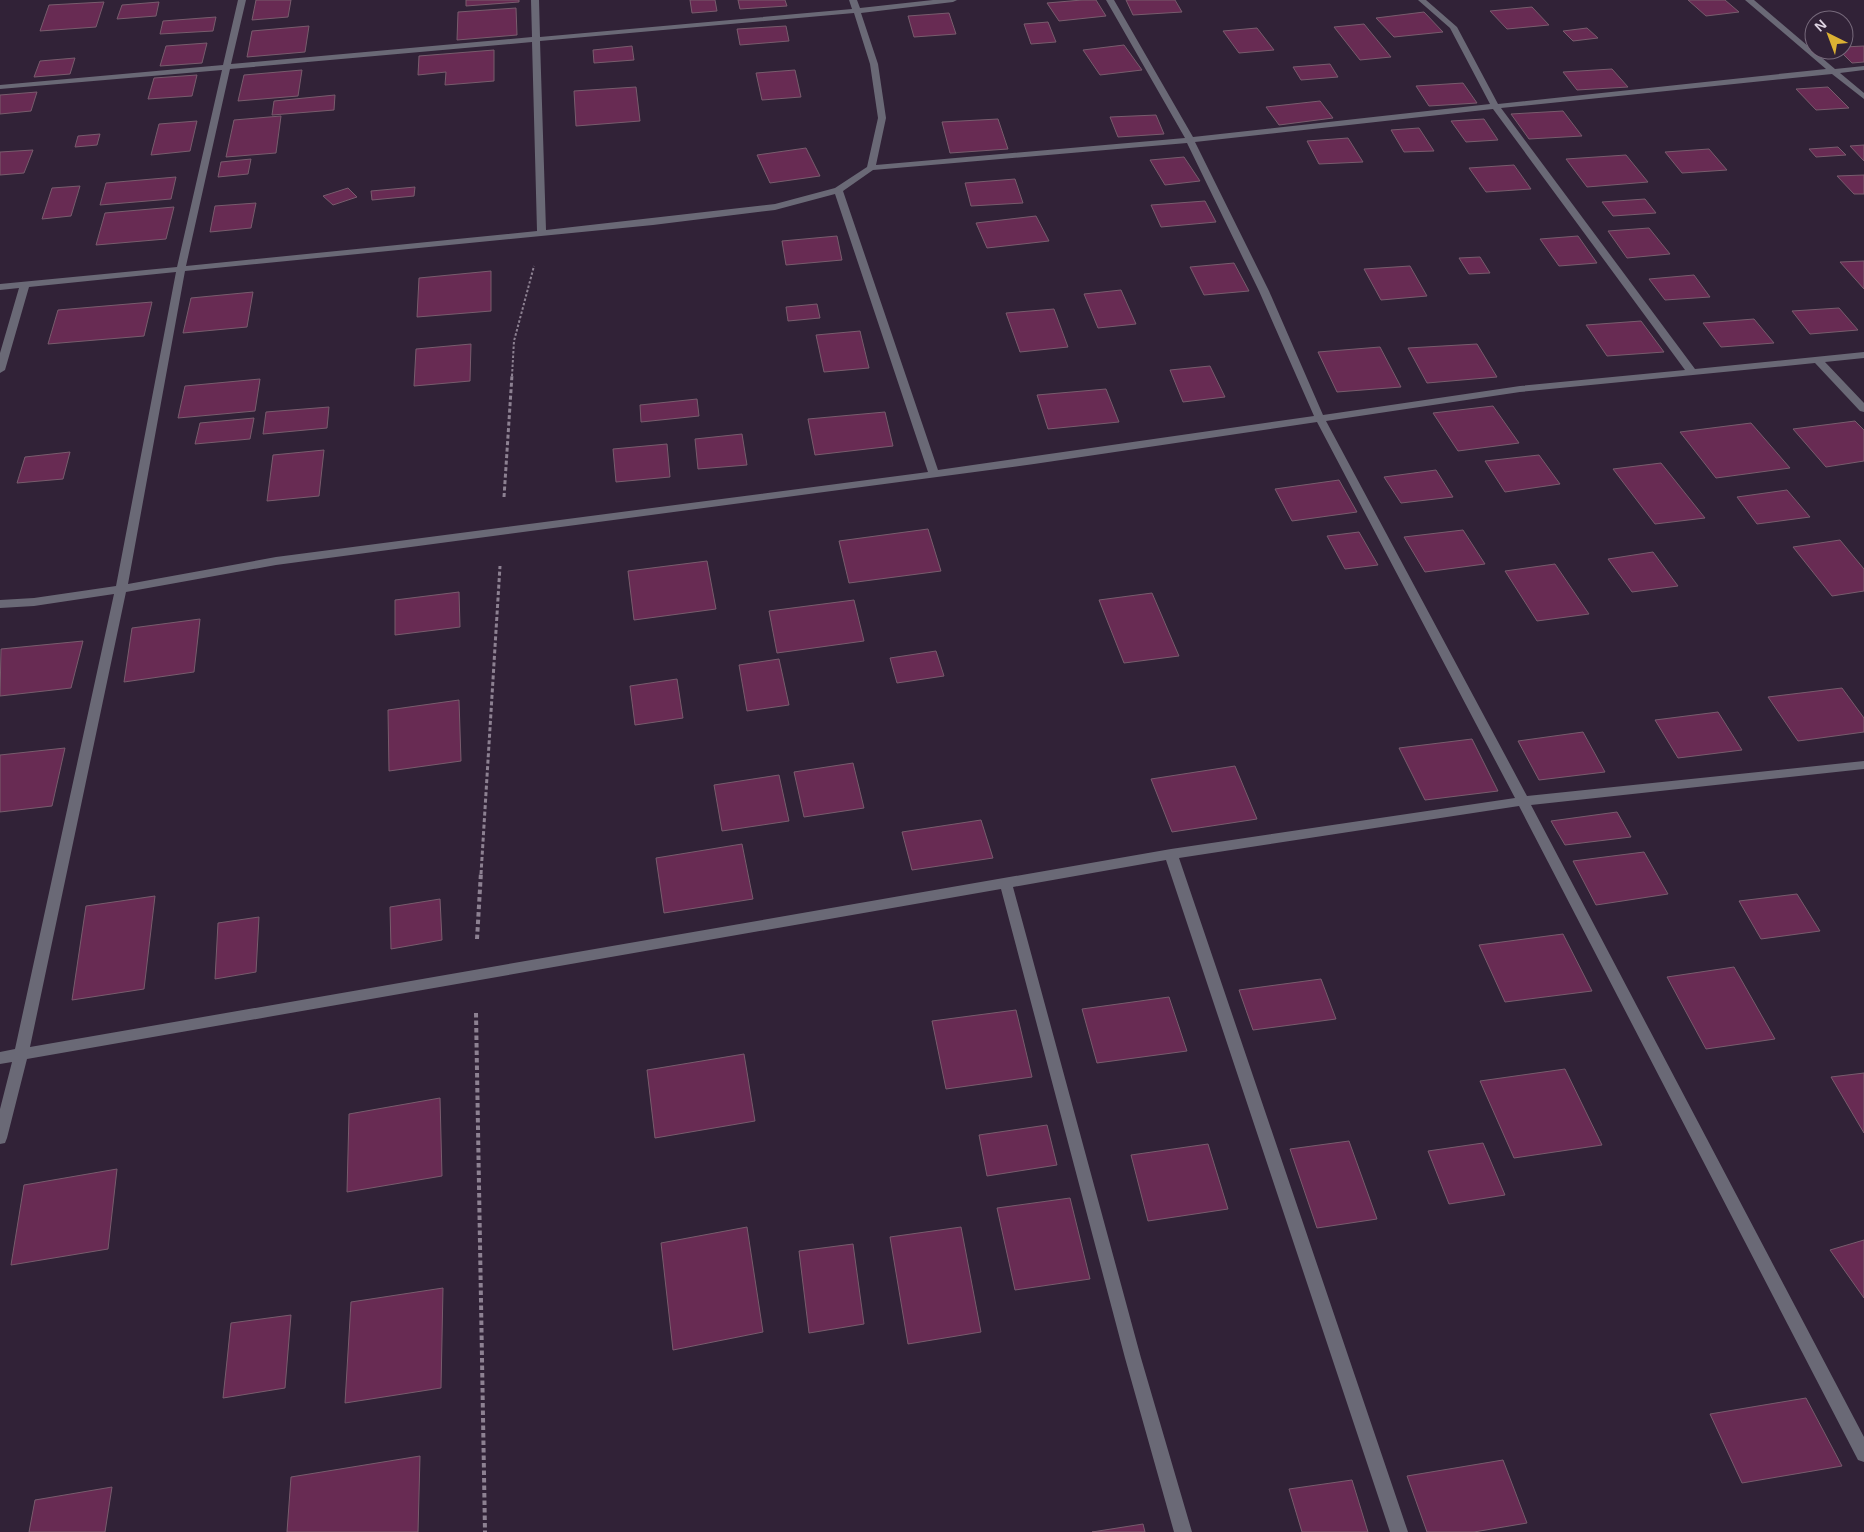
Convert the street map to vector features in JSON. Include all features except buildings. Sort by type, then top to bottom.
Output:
[{"type":"street","points":[[0,1138],[21,1055],[121,589],[181,269],[242,0]]},
{"type":"street","points":[[535,0],[542,233]]},
{"type":"street","points":[[853,0],[874,64],[882,118],[871,168]]},
{"type":"street","points":[[0,87],[856,11],[953,0]]},
{"type":"street","points":[[1110,0],[1190,140],[1264,291],[1320,419],[1523,800],[1864,1454]]},
{"type":"street","points":[[1422,0],[1453,26],[1495,106],[1692,372]]},
{"type":"street","points":[[1749,0],[1832,72],[1864,97]]},
{"type":"street","points":[[0,287],[542,233],[775,207],[838,190],[871,168],[1190,140],[1864,68]]},
{"type":"street","points":[[838,190],[934,474]]},
{"type":"street","points":[[0,370],[26,285]]},
{"type":"street","points":[[0,604],[34,602],[121,589],[276,561],[934,474],[1520,389],[1864,355]]},
{"type":"street","points":[[1816,359],[1864,409]]},
{"type":"street","points":[[0,1058],[1171,854],[1523,800],[1864,764]]},
{"type":"street","points":[[1171,854],[1399,1532]]},
{"type":"street","points":[[1006,884],[1130,1348],[1183,1532]]},
{"type":"path","points":[[485,1532],[475,976],[514,341],[542,233]]}]
